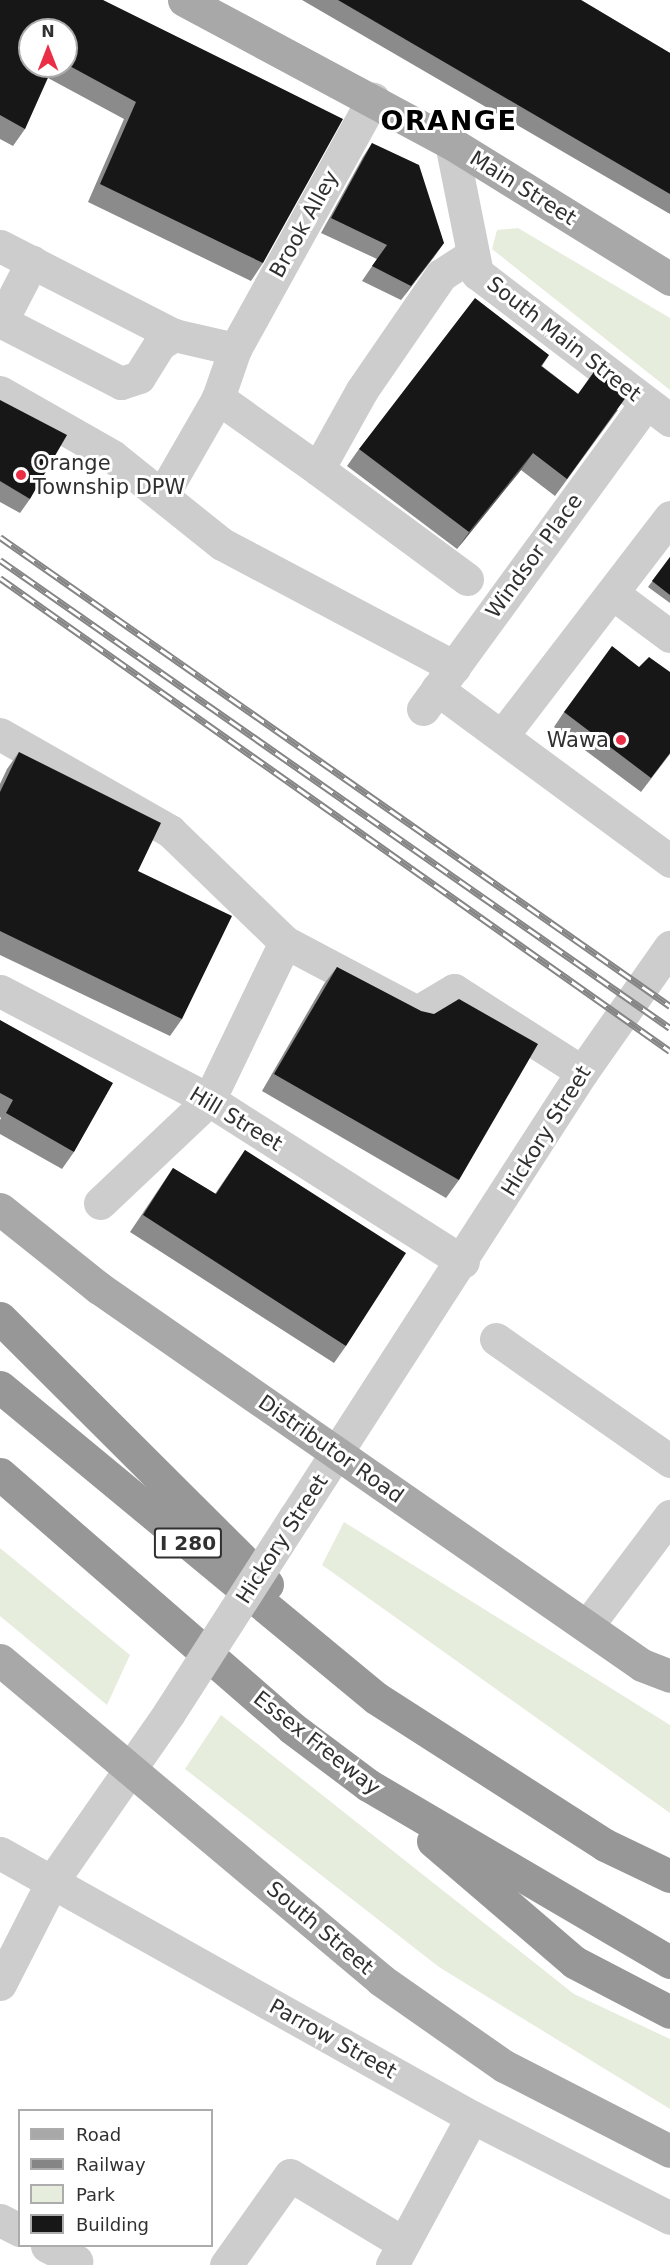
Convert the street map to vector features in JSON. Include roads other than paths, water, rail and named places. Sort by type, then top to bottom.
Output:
[{"type":"highway","points":[[0,1318],[376,1698]]},
{"type":"highway","name":"I 280","points":[[0,1387],[376,1698],[605,1845],[670,1875]]},
{"type":"highway","name":"Essex Freeway","points":[[0,1474],[292,1728],[368,1785],[670,1962]]},
{"type":"highway","points":[[368,1785],[574,1962],[670,2012]]},
{"type":"main road","name":"Main Street","points":[[185,0],[451,143],[670,279]]},
{"type":"main road","name":"Distributor Road","points":[[0,1209],[99,1288],[642,1665],[670,1676]]},
{"type":"main road","name":"South Street","points":[[0,1660],[381,1980],[504,2066],[670,2151]]},
{"type":"street","name":"Brook Alley","points":[[164,492],[218,398],[235,349],[372,99]]},
{"type":"street","name":"South Main Street","points":[[451,143],[477,273],[658,411]]},
{"type":"street","points":[[0,246],[174,335],[235,349]]},
{"type":"street","points":[[318,469],[362,390],[441,275],[473,254]]},
{"type":"street","points":[[32,262],[1,321],[121,383],[139,377],[160,344],[174,335]]},
{"type":"street","points":[[0,393],[112,456],[138,480],[164,492],[222,544],[438,688],[668,854]]},
{"type":"street","points":[[218,398],[467,579]]},
{"type":"street","name":"Windsor Place","points":[[438,688],[658,411]]},
{"type":"street","points":[[502,736],[670,517]]},
{"type":"street","points":[[612,593],[670,636]]},
{"type":"street","points":[[0,734],[170,831],[285,942],[417,1012],[454,990],[582,1072]]},
{"type":"street","points":[[100,1203],[209,1100],[285,942]]},
{"type":"street","name":"Hickory Street","points":[[0,1984],[53,1880],[132,1770],[463,1262],[582,1072],[670,947]]},
{"type":"street","name":"Hill Street","points":[[0,991],[209,1100],[463,1262]]},
{"type":"street","points":[[496,1339],[670,1461]]},
{"type":"street","points":[[586,1626],[670,1516]]},
{"type":"street","name":"Parrow Street","points":[[0,1853],[53,1880],[472,2117],[670,2218]]},
{"type":"street","points":[[226,2265],[290,2175],[401,2257],[472,2117]]},
{"type":"street","points":[[0,2220],[18,2229]]},
{"type":"street","points":[[49,2247],[76,2261]]},
{"type":"railway","points":[[0,537],[670,1006]]},
{"type":"railway","points":[[0,560],[670,1028]]},
{"type":"railway","points":[[0,578],[670,1051]]},
{"type":"place","name":"Orange Township DPW","points":[[21,475]]},
{"type":"place","name":"Wawa","points":[[621,740]]},
{"type":"district","name":"ORANGE","points":[[449,121]]}]
